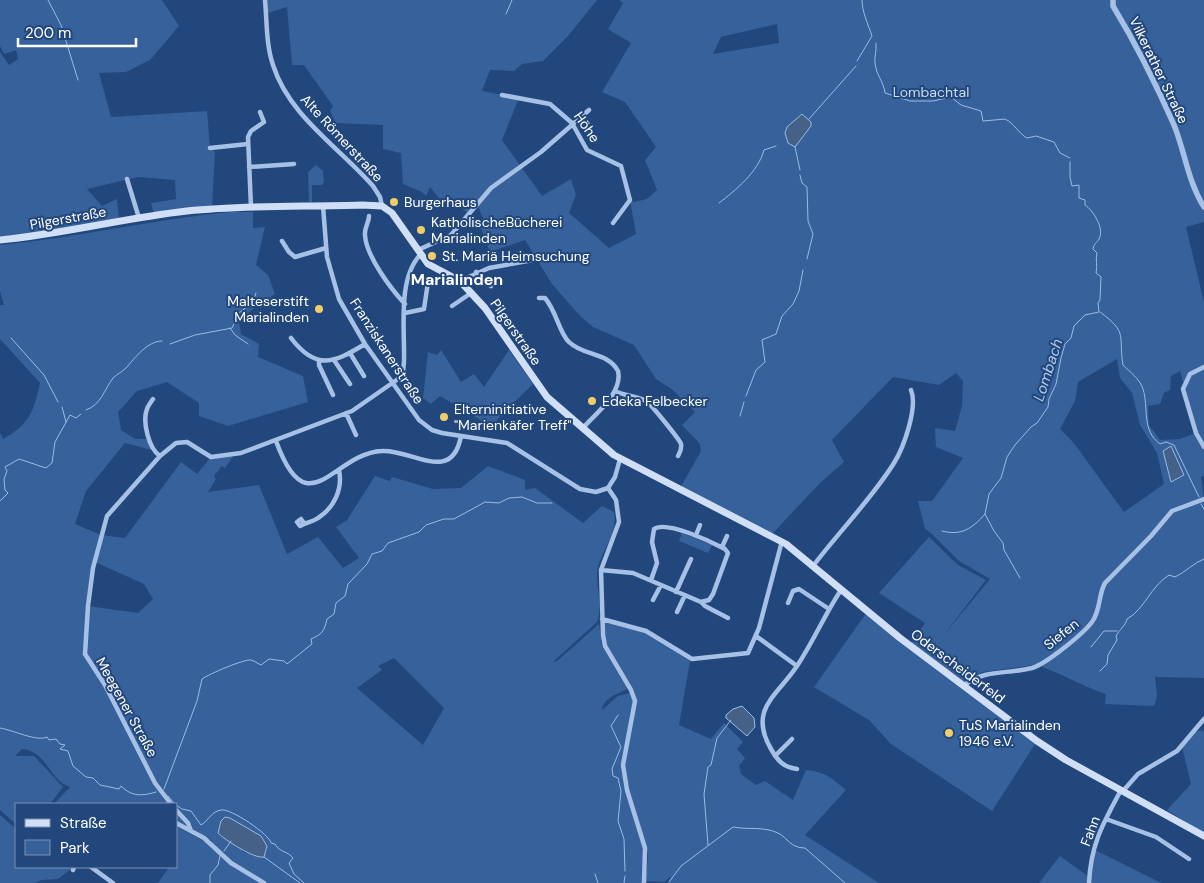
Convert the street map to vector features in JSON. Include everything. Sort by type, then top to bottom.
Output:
[{"type":"main road","name":"Pilgerstraße","points":[[0,240],[50,235],[139,218],[186,212],[251,207],[382,206],[394,215],[430,266],[460,281],[485,308],[542,391],[583,428],[620,459],[721,510]]},
{"type":"main road","name":"Oderscheiderfeld","points":[[721,510],[782,541],[885,626],[1052,751],[1204,836]]},
{"type":"street","name":"Alte Römerstraße","points":[[265,0],[271,60],[282,85],[303,114],[373,186],[380,197],[382,206]]},
{"type":"street","name":"Vilkerather Straße","points":[[1113,0],[1113,6],[1140,52],[1174,127],[1193,187],[1204,207]]},
{"type":"street","name":"Höhe","points":[[502,95],[550,104],[572,123],[587,150],[615,162],[622,168],[630,200],[614,223]]},
{"type":"street","points":[[392,383],[403,372],[406,286],[411,264],[419,252],[453,232],[491,188],[540,152],[589,110]]},
{"type":"street","points":[[251,207],[248,144],[249,134],[264,122],[260,112]]},
{"type":"street","points":[[210,148],[248,144]]},
{"type":"street","points":[[249,166],[294,164]]},
{"type":"street","points":[[127,179],[139,218]]},
{"type":"street","name":"Franziskanerstraße","points":[[323,206],[326,248],[330,271],[340,300],[365,344],[424,424],[442,433],[507,443],[588,493],[608,488]]},
{"type":"street","points":[[369,216],[364,233],[368,247],[393,292],[404,304]]},
{"type":"street","points":[[282,241],[289,252],[295,257],[326,248]]},
{"type":"street","points":[[460,281],[476,272],[533,260]]},
{"type":"street","points":[[476,272],[491,286]]},
{"type":"street","points":[[405,313],[419,310],[425,306],[428,282]]},
{"type":"street","points":[[452,306],[471,293]]},
{"type":"street","points":[[539,298],[545,298],[553,308],[567,341],[579,348],[604,357],[616,367],[619,380],[616,391],[583,428]]},
{"type":"street","points":[[291,338],[304,354],[319,361],[334,360],[365,344]]},
{"type":"street","points":[[350,353],[364,376]]},
{"type":"street","points":[[334,360],[350,384]]},
{"type":"street","points":[[319,361],[333,395]]},
{"type":"street","points":[[1204,367],[1190,374],[1183,388],[1196,433],[1204,447]]},
{"type":"street","name":"Meegener Straße","points":[[170,803],[155,783],[105,685],[88,660],[84,644],[93,568],[105,521],[113,508],[170,446],[179,442],[187,442],[204,454],[216,457],[234,455],[276,441],[346,413],[361,406],[392,383]]},
{"type":"street","points":[[813,566],[896,460],[912,414],[915,399],[911,390]]},
{"type":"street","points":[[616,391],[626,396],[640,398],[652,406],[679,441],[681,449],[678,456]]},
{"type":"street","points":[[154,399],[147,409],[147,429],[154,451],[160,456]]},
{"type":"street","points":[[346,413],[356,435]]},
{"type":"street","points":[[276,441],[288,470],[299,480],[317,482],[365,455],[383,451],[435,463],[443,462],[458,448],[461,436]]},
{"type":"street","points":[[620,459],[615,477],[608,488],[616,500],[619,522],[601,570],[602,619],[605,646],[631,690],[635,701],[623,765],[627,790],[645,848],[644,883]]},
{"type":"street","points":[[304,523],[321,516],[335,500],[340,483],[339,470]]},
{"type":"street","name":"Siefen","points":[[963,686],[983,674],[1030,668],[1041,664],[1092,622],[1097,612],[1100,592],[1105,583],[1152,536],[1170,512],[1178,507],[1204,499]]},
{"type":"street","points":[[696,535],[700,525]]},
{"type":"street","points":[[651,580],[657,563],[652,542],[654,529],[661,526],[696,535],[727,550],[728,556],[713,594],[709,600],[701,602]]},
{"type":"street","points":[[722,547],[727,536]]},
{"type":"street","points":[[602,619],[646,631],[692,659],[748,653],[756,636],[782,541]]},
{"type":"street","points":[[676,592],[691,559]]},
{"type":"street","points":[[601,570],[633,573],[701,602],[728,618]]},
{"type":"street","points":[[653,600],[660,585]]},
{"type":"street","points":[[788,604],[793,590],[800,589],[829,609]]},
{"type":"street","points":[[797,769],[782,764],[775,756],[763,731],[765,708],[770,697],[797,666],[841,590]]},
{"type":"street","points":[[677,612],[685,596]]},
{"type":"street","points":[[756,636],[797,666]]},
{"type":"street","name":"Fahn","points":[[1089,883],[1093,849],[1106,819],[1122,790],[1138,774],[1177,751],[1204,719]]},
{"type":"street","points":[[775,756],[792,739]]},
{"type":"street","points":[[178,812],[188,823],[191,831]]},
{"type":"street","points":[[1106,819],[1156,837],[1189,859]]},
{"type":"street","points":[[178,825],[212,843],[231,863],[264,883]]},
{"type":"street","points":[[92,868],[113,883]]},
{"type":"green space","points":[[0,0],[162,0],[179,26],[150,60],[126,72],[99,73],[111,117],[207,111],[210,148],[215,152],[212,207],[154,214],[151,203],[176,199],[175,180],[138,177],[87,189],[102,206],[117,199],[119,220],[0,238],[0,52],[9,65],[18,59],[16,50],[4,54],[0,46]]},
{"type":"green space","name":"Lombachtal","points":[[267,0],[597,0],[568,36],[543,61],[522,64],[514,71],[490,70],[482,91],[519,98],[502,140],[542,196],[571,179],[576,195],[569,213],[609,248],[636,234],[630,200],[634,202],[647,199],[657,190],[645,160],[656,147],[625,102],[602,92],[631,43],[608,29],[623,3],[619,0],[1204,0],[1204,222],[1186,227],[1204,302],[1204,476],[1201,477],[1204,499],[1199,501],[1200,503],[1204,502],[1204,678],[1155,677],[1157,696],[1154,706],[1105,704],[1106,694],[1042,667],[1041,664],[983,672],[970,678],[963,685],[1037,741],[992,811],[891,744],[869,720],[814,687],[867,612],[910,645],[925,623],[879,593],[929,537],[958,565],[986,580],[943,636],[990,579],[959,561],[925,529],[918,501],[932,501],[963,458],[936,447],[935,428],[955,431],[962,406],[963,381],[956,373],[939,385],[893,377],[832,440],[844,462],[820,483],[773,533],[773,536],[679,490],[701,451],[700,444],[682,425],[695,412],[673,390],[656,379],[634,345],[593,327],[581,317],[552,284],[525,240],[490,252],[480,226],[485,223],[477,204],[467,213],[451,197],[442,202],[430,187],[426,196],[422,192],[403,184],[401,153],[383,149],[383,125],[336,123],[330,111],[333,106],[304,65],[292,65],[287,7],[268,13]],"holes":[[[777,24],[779,43],[713,54],[721,37]],[[1117,359],[1120,378],[1132,393],[1140,425],[1157,453],[1164,484],[1124,512],[1073,442],[1060,429],[1075,401],[1078,382]],[[1180,371],[1196,433],[1180,439],[1160,440],[1149,425],[1148,406],[1160,404],[1164,393],[1170,390],[1171,376]],[[1171,447],[1184,475],[1171,482],[1163,451]]]},
{"type":"green space","points":[[316,165],[323,171],[324,182],[322,185],[312,185],[312,202],[309,202],[308,172]]},
{"type":"green space","points":[[253,212],[253,228],[265,227],[256,265],[268,275],[275,294],[250,311],[239,322],[241,334],[259,344],[258,357],[303,376],[308,402],[228,426],[199,416],[199,403],[167,382],[137,391],[118,412],[121,430],[135,439],[147,439],[152,450],[125,443],[86,491],[75,524],[101,535],[125,538],[181,462],[197,474],[211,457],[234,455],[225,468],[222,466],[214,476],[216,479],[208,492],[259,485],[287,554],[318,537],[343,568],[359,558],[336,527],[347,520],[375,476],[390,481],[392,477],[433,489],[461,488],[488,466],[525,480],[525,490],[535,488],[583,523],[602,506],[614,512],[615,520],[612,534],[598,567],[597,581],[600,608],[597,622],[554,661],[556,662],[599,624],[602,646],[627,688],[607,700],[602,710],[618,696],[633,692],[606,646],[603,624],[608,622],[646,632],[690,661],[679,725],[711,739],[724,723],[743,742],[737,749],[745,758],[739,766],[741,774],[756,785],[765,781],[793,800],[806,770],[823,774],[837,782],[846,790],[805,835],[879,883],[668,883],[671,876],[664,882],[646,881],[648,854],[640,825],[644,848],[642,883],[158,883],[168,868],[178,868],[178,827],[211,845],[212,841],[178,822],[178,803],[55,803],[70,787],[57,778],[37,755],[22,749],[15,756],[34,756],[63,787],[51,803],[15,803],[15,823],[0,810],[0,432],[3,439],[25,423],[33,409],[40,383],[0,339],[0,305],[4,305],[0,291],[0,245],[201,215]],"holes":[[[95,562],[144,584],[153,599],[138,613],[88,606]],[[394,658],[444,708],[423,745],[357,688],[382,670],[378,666]],[[230,818],[261,836],[267,846],[266,854],[245,853],[234,842],[222,837]]]},
{"type":"green space","points":[[441,350],[461,382],[474,374],[484,387],[509,350],[533,384],[500,416],[492,427],[440,396],[431,404],[423,398],[428,352],[437,355]]},
{"type":"green space","points":[[682,533],[712,545],[708,553],[679,541]]},
{"type":"green space","points":[[1202,730],[1204,732],[1204,834],[1167,810],[1191,784],[1182,747],[1194,732]]},
{"type":"green space","points":[[0,815],[15,828],[15,868],[72,868],[58,879],[42,880],[35,883],[0,883]]},
{"type":"green space","points":[[1093,849],[1161,883],[1039,883],[1060,856],[1089,877]]},
{"type":"shaded area","points":[[802,114],[811,122],[811,126],[795,147],[788,143],[785,133],[787,127]]},
{"type":"shaded area","points":[[1171,446],[1184,475],[1171,482],[1163,451]]},
{"type":"shaded area","points":[[742,706],[754,718],[755,727],[747,736],[726,718],[726,715],[733,709]]},
{"type":"shaded area","points":[[225,817],[261,836],[267,846],[264,857],[247,852],[218,833],[221,821]]},
{"type":"waterway","points":[[48,0],[61,25],[78,80]]},
{"type":"waterway","points":[[506,14],[512,0]]},
{"type":"waterway","name":"Lombach","points":[[857,61],[872,36],[864,14],[862,0]]},
{"type":"waterway","name":"Lombach","points":[[876,43],[876,67],[885,93],[910,101],[933,101],[951,97],[961,105],[981,111],[983,121],[1005,119],[1027,138],[1036,136],[1054,142],[1060,153],[1070,158]]},
{"type":"waterway","points":[[809,119],[856,66]]},
{"type":"waterway","points":[[719,203],[752,173],[764,150],[776,146]]},
{"type":"waterway","points":[[795,147],[800,170]]},
{"type":"waterway","name":"Lombach","points":[[1020,578],[1004,550],[1003,543],[985,514],[989,494],[1001,478],[1007,457],[1015,445],[1037,423],[1048,407],[1049,399],[1056,384],[1065,344],[1071,338],[1074,326],[1085,315],[1099,312],[1098,303],[1100,300],[1101,277],[1096,273],[1097,253],[1093,249],[1099,239],[1100,230],[1095,215],[1085,205],[1085,200],[1079,198],[1079,185],[1072,186],[1070,162]]},
{"type":"waterway","points":[[800,175],[802,183],[807,187],[808,221],[813,234],[807,259]]},
{"type":"waterway","points":[[746,396],[756,370],[765,362],[762,340],[776,334],[782,316],[793,304],[799,291],[803,270]]},
{"type":"waterway","points":[[170,344],[195,335],[232,328],[239,313],[253,302],[256,293]]},
{"type":"waterway","points":[[1100,312],[1119,330],[1123,365],[1142,385],[1150,432],[1160,444],[1166,442],[1174,445],[1199,497]]},
{"type":"waterway","points":[[230,328],[235,335],[248,344]]},
{"type":"waterway","points":[[11,338],[44,375],[58,402]]},
{"type":"waterway","points":[[86,410],[95,405],[113,378],[126,368],[146,347],[162,341]]},
{"type":"waterway","points":[[740,416],[744,402]]},
{"type":"waterway","points":[[62,407],[66,422]]},
{"type":"waterway","points":[[0,501],[8,493],[5,490],[4,479],[7,471],[5,467],[19,459],[46,468],[52,463],[55,442],[70,415],[76,418],[81,414]]},
{"type":"waterway","points":[[164,789],[197,701],[202,679],[226,667],[247,660],[261,665],[269,659],[284,661],[287,664],[312,644],[311,639],[322,632],[327,619],[334,614],[336,603],[345,596],[348,584],[367,564],[372,554],[382,551],[388,543],[419,532],[426,525],[444,519],[454,519],[485,502],[499,503],[509,498],[522,497],[537,503],[552,503]]},
{"type":"waterway","points":[[1201,504],[1204,509]]},
{"type":"waterway","points":[[942,531],[961,532],[971,527],[985,514]]},
{"type":"waterway","points":[[1100,671],[1107,664],[1108,655],[1117,640],[1116,636],[1127,619],[1138,610],[1162,580],[1169,575],[1175,577],[1204,559]]},
{"type":"waterway","points":[[1091,647],[1104,631],[1117,631]]},
{"type":"waterway","points":[[618,715],[611,726],[621,747],[612,769],[613,776],[618,778],[621,791],[618,821],[624,839],[625,871]]},
{"type":"waterway","points":[[708,845],[704,794],[708,767],[711,765],[717,738],[731,720]]},
{"type":"waterway","points":[[0,728],[31,737],[47,737],[49,740],[56,739],[60,744],[65,745],[60,749],[68,751],[73,766],[86,777],[93,778],[100,785],[119,789],[121,786],[125,790],[137,795],[156,792]]},
{"type":"waterway","points":[[168,796],[174,803]]},
{"type":"waterway","points":[[178,806],[191,811],[201,825],[215,812],[221,810],[241,817],[264,834],[271,843],[293,858],[289,863],[294,874],[304,883]]},
{"type":"waterway","points":[[669,882],[681,866],[733,827],[767,830],[778,833],[793,845],[805,848],[845,883]]},
{"type":"waterway","points":[[224,851],[231,841]]},
{"type":"waterway","points":[[210,883],[210,875],[218,865],[220,856]]},
{"type":"waterway","points":[[264,857],[300,883]]},
{"type":"waterway","points":[[595,874],[598,883]]},
{"type":"waterway","points":[[624,883],[625,876]]},
{"type":"place","name":"Burgerhaus","points":[[394,202]]},
{"type":"place","name":"KatholischeBücherei Marialinden","points":[[421,230]]},
{"type":"place","name":"St. Mariä Heimsuchung","points":[[432,256]]},
{"type":"place","name":"Malteserstift Marialinden","points":[[319,309]]},
{"type":"place","name":"Edeka Felbecker","points":[[592,401]]},
{"type":"place","name":"Elterninitiative \"Marienkäfer Treff\"","points":[[444,417]]},
{"type":"place","name":"TuS Marialinden 1946 e.V.","points":[[949,733]]},
{"type":"district","name":"Marialinden","points":[[457,279]]}]
